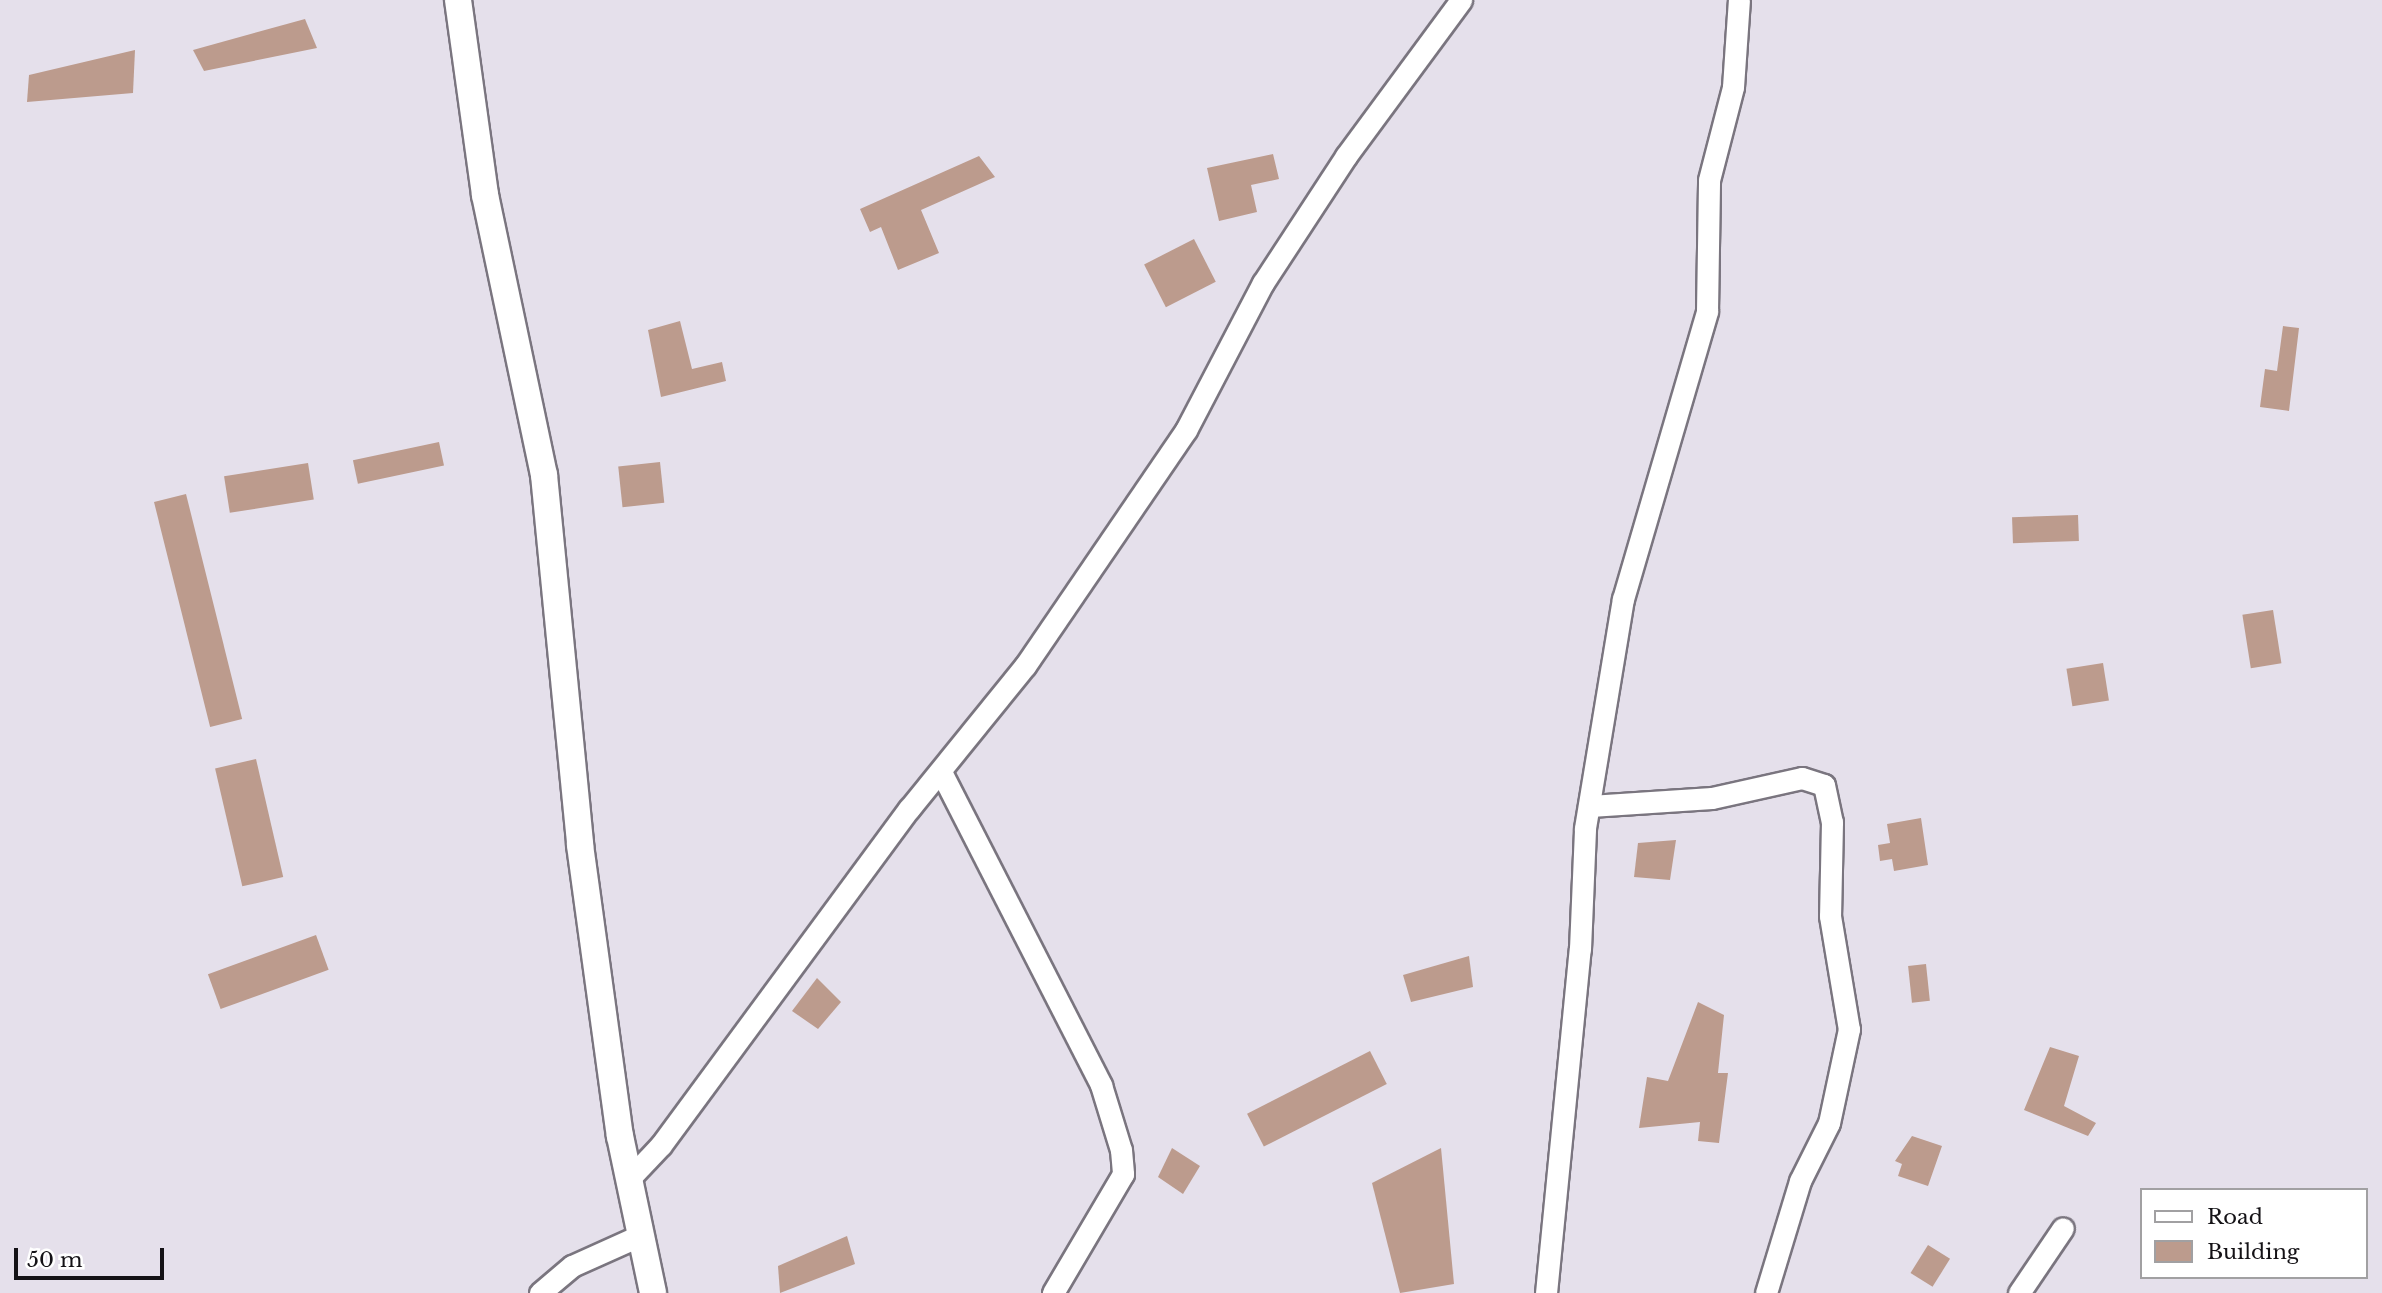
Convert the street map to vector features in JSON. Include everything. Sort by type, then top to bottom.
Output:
[{"type":"street","points":[[458,0],[485,195],[544,475],[580,845],[628,1180],[653,1293]]},
{"type":"street","points":[[628,1180],[941,772],[1026,666],[1186,430],[1263,283],[1401,75],[1461,0]]},
{"type":"street","points":[[1546,1293],[1590,806],[1623,598],[1707,311],[1709,180],[1733,87],[1739,0]]},
{"type":"street","points":[[941,772],[1101,1085],[1121,1150],[1122,1174],[1053,1293]]},
{"type":"street","points":[[1590,806],[1712,798],[1802,778],[1824,785],[1832,822],[1830,916],[1849,1028],[1829,1123],[1800,1181],[1766,1293]]},
{"type":"street","points":[[2019,1293],[2063,1228]]},
{"type":"street","points":[[540,1293],[572,1266],[641,1235]]},
{"type":"building","points":[[305,19],[317,48],[204,71],[193,50]]},
{"type":"building","points":[[135,50],[133,93],[27,102],[29,75]]},
{"type":"building","points":[[1273,154],[1279,179],[1251,185],[1257,212],[1219,221],[1207,168]]},
{"type":"building","points":[[979,156],[995,177],[921,210],[939,253],[898,270],[881,227],[870,232],[860,209]]},
{"type":"building","points":[[1194,239],[1216,282],[1166,307],[1144,264]]},
{"type":"building","points":[[680,321],[692,369],[722,362],[726,381],[661,397],[648,330]]},
{"type":"building","points":[[2283,326],[2299,328],[2289,411],[2260,407],[2265,369],[2277,371]]},
{"type":"building","points":[[439,442],[444,465],[358,484],[353,460]]},
{"type":"building","points":[[660,462],[664,503],[623,507],[618,466]]},
{"type":"building","points":[[308,463],[314,500],[230,513],[224,476]]},
{"type":"building","points":[[186,494],[242,719],[210,727],[154,502]]},
{"type":"building","points":[[2078,515],[2079,541],[2013,543],[2012,517]]},
{"type":"building","points":[[2273,610],[2281,663],[2251,668],[2242,615]]},
{"type":"building","points":[[2103,663],[2109,701],[2072,706],[2066,669]]},
{"type":"building","points":[[256,759],[283,877],[242,886],[215,768]]},
{"type":"building","points":[[1921,818],[1928,865],[1894,871],[1892,859],[1880,861],[1878,845],[1890,843],[1887,824]]},
{"type":"building","points":[[1676,840],[1670,880],[1634,877],[1638,843]]},
{"type":"building","points":[[316,935],[329,970],[221,1009],[208,974]]},
{"type":"building","points":[[1469,956],[1473,987],[1411,1002],[1403,975]]},
{"type":"building","points":[[1926,964],[1930,1001],[1912,1003],[1908,966]]},
{"type":"building","points":[[817,978],[841,1002],[818,1029],[792,1011]]},
{"type":"building","points":[[1698,1002],[1724,1015],[1718,1073],[1728,1073],[1719,1143],[1698,1141],[1700,1122],[1639,1128],[1647,1077],[1668,1081]]},
{"type":"building","points":[[2050,1047],[2079,1056],[2064,1106],[2096,1123],[2088,1136],[2024,1110]]},
{"type":"building","points":[[1370,1051],[1387,1084],[1264,1147],[1247,1114]]},
{"type":"building","points":[[1912,1136],[1942,1146],[1928,1186],[1898,1176],[1902,1164],[1895,1161]]},
{"type":"building","points":[[1172,1148],[1200,1166],[1183,1194],[1158,1177]]},
{"type":"building","points":[[1441,1148],[1454,1284],[1400,1293],[1372,1183]]},
{"type":"building","points":[[847,1236],[855,1264],[780,1293],[778,1266]]},
{"type":"building","points":[[1928,1245],[1950,1259],[1933,1287],[1911,1273]]}]
